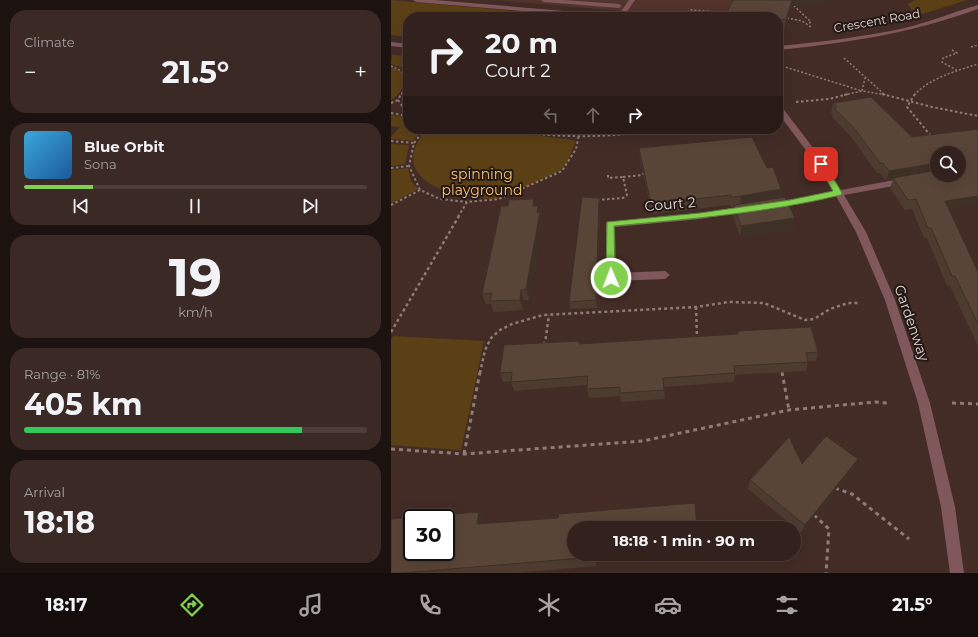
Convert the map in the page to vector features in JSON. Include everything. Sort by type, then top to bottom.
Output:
[{"type":"street","points":[[416,0],[554,12]]},
{"type":"street","points":[[544,0],[619,6]]},
{"type":"street","points":[[624,12],[632,0]]},
{"type":"street","name":"Crescent Road","points":[[783,47],[876,35],[942,19],[978,7]]},
{"type":"street","points":[[391,44],[403,45]]},
{"type":"street","name":"Gardenway","points":[[783,115],[821,164],[861,232],[883,283],[903,337],[923,403],[948,507],[957,573]]},
{"type":"street","name":"Court 2","points":[[665,275],[611,278],[610,224],[700,216],[761,207],[911,180]]},
{"type":"path","points":[[788,0],[811,22],[809,24],[813,29]]},
{"type":"path","points":[[784,4],[790,3]]},
{"type":"path","points":[[687,12],[691,10],[713,12]]},
{"type":"path","points":[[783,17],[809,24]]},
{"type":"path","points":[[971,47],[978,45]]},
{"type":"path","points":[[952,50],[957,52],[943,58],[942,62],[958,72]]},
{"type":"path","points":[[842,56],[885,95]]},
{"type":"path","points":[[926,138],[932,138],[907,107],[909,101],[931,83],[978,64]]},
{"type":"path","points":[[391,66],[399,68],[403,73]]},
{"type":"path","points":[[783,66],[861,91],[978,116]]},
{"type":"path","points":[[861,91],[865,78]]},
{"type":"path","points":[[391,103],[398,100],[403,91]]},
{"type":"path","points":[[791,103],[829,99],[861,91]]},
{"type":"path","points":[[398,100],[403,108]]},
{"type":"path","points":[[391,113],[403,114]]},
{"type":"path","points":[[421,134],[414,143],[409,166],[420,190],[440,199],[467,202],[499,199],[562,171],[570,160],[579,134]]},
{"type":"path","points":[[526,134],[579,138],[606,137],[626,134]]},
{"type":"path","points":[[391,141],[414,143]]},
{"type":"path","points":[[391,168],[409,166]]},
{"type":"path","points":[[608,175],[608,178],[643,175],[646,171]]},
{"type":"path","points":[[591,200],[623,198],[627,195],[623,177]]},
{"type":"path","points":[[391,205],[420,190]]},
{"type":"path","points":[[391,332],[467,202]]},
{"type":"path","points":[[464,454],[485,350],[491,338],[500,330],[512,324],[549,315],[696,307],[729,302],[764,303],[805,320],[814,319],[834,307],[848,303],[859,303]]},
{"type":"path","points":[[696,307],[697,340]]},
{"type":"path","points":[[545,343],[549,315]]},
{"type":"path","points":[[540,343],[551,343]]},
{"type":"path","points":[[781,372],[789,410]]},
{"type":"path","points":[[391,449],[464,454],[643,441],[789,410],[875,402],[887,403]]},
{"type":"path","points":[[952,403],[978,404]]},
{"type":"path","points":[[835,488],[852,494],[909,539]]},
{"type":"path","points":[[814,515],[829,529],[826,573]]},
{"type":"shaded area","points":[[494,0],[739,0],[747,12],[635,12]]},
{"type":"green space","points":[[391,0],[523,12],[403,12],[403,36],[391,35]]},
{"type":"green space","points":[[915,0],[967,0],[919,15],[911,9],[908,4]]},
{"type":"green space","points":[[392,55],[403,56],[403,68],[391,64]]},
{"type":"green space","points":[[391,67],[399,70],[403,75],[403,86],[397,95],[391,100]]},
{"type":"green space","points":[[391,115],[403,116],[403,134],[419,134],[413,141],[391,139],[400,127],[391,126]]},
{"type":"green space","name":"spinning playground","points":[[423,134],[524,134],[574,140],[576,142],[562,169],[550,176],[499,198],[491,199],[442,189],[425,180],[419,174],[413,160],[416,145]]},
{"type":"green space","points":[[391,144],[409,145],[405,164],[391,166]]},
{"type":"green space","points":[[408,168],[411,181],[418,189],[391,204],[391,170]]},
{"type":"green space","points":[[393,336],[484,341],[461,450],[391,445],[391,339]]},
{"type":"building","points":[[733,0],[792,0],[786,20],[783,20],[783,12],[727,12]]},
{"type":"building","points":[[871,97],[912,137],[978,129],[978,196],[945,201],[978,272],[978,324],[955,276],[952,276],[931,228],[928,228],[916,199],[908,200],[893,178],[930,171],[930,182],[966,182],[966,146],[930,146],[930,164],[889,171],[883,163],[880,163],[854,128],[834,108],[837,107],[833,103]]},
{"type":"building","points":[[752,137],[767,168],[773,167],[781,189],[741,196],[731,197],[731,195],[651,204],[639,148]]},
{"type":"building","points":[[582,197],[599,198],[596,300],[569,302]]},
{"type":"building","points":[[785,197],[795,218],[741,226],[734,205]]},
{"type":"building","points":[[534,199],[533,206],[538,206],[537,213],[540,212],[526,289],[521,290],[520,300],[490,301],[492,293],[482,294],[501,206],[508,206],[509,200]]},
{"type":"building","points":[[811,327],[818,352],[806,353],[808,362],[734,366],[735,373],[663,378],[664,390],[620,393],[620,387],[587,389],[588,376],[511,382],[512,372],[500,373],[504,345],[579,341],[579,344],[738,334],[738,331]]},
{"type":"building","points":[[826,436],[858,459],[805,525],[750,480],[789,437],[802,464]]},
{"type":"building","points":[[695,503],[696,521],[567,521],[567,559],[391,573],[391,519],[403,518],[403,561],[455,561],[455,514],[479,512],[477,524],[558,518],[559,514]]},
{"type":"route","points":[[611,278],[610,224],[700,216],[758,208],[838,193],[821,164]]}]
